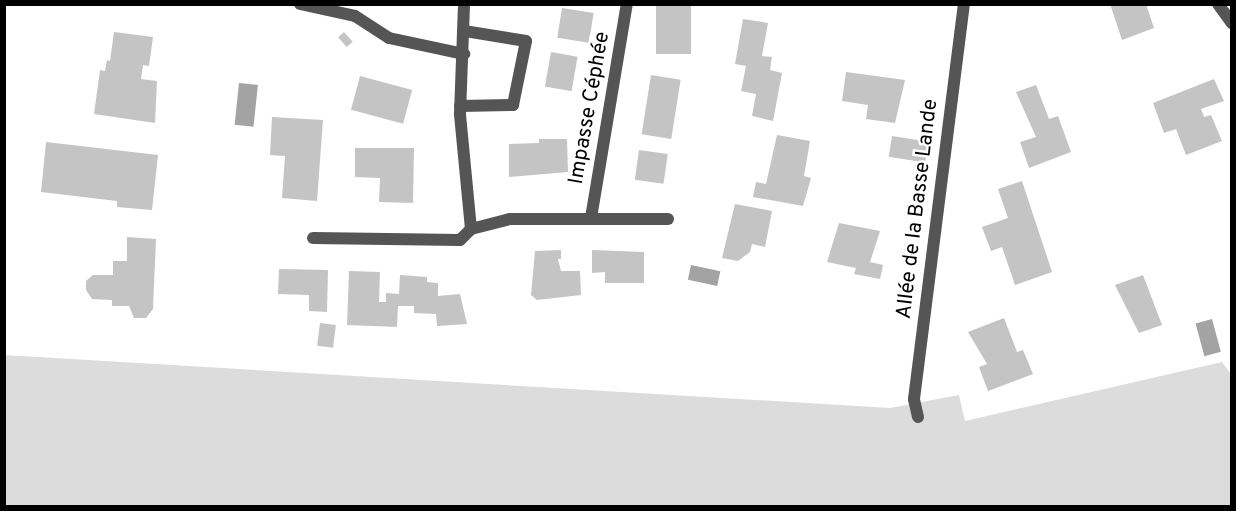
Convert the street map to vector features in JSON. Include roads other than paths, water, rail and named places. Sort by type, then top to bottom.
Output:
[{"type":"street","points":[[300,4],[355,16],[389,38],[464,54]]},
{"type":"street","points":[[464,4],[464,54],[460,106],[471,230]]},
{"type":"street","name":"Impasse Céphée","points":[[591,219],[627,4]]},
{"type":"street","name":"Allée de la Basse Lande","points":[[918,417],[914,399],[964,4]]},
{"type":"street","points":[[1218,4],[1232,23]]},
{"type":"street","points":[[460,106],[513,105],[526,41],[464,31]]},
{"type":"street","points":[[313,238],[460,240],[471,230],[510,219],[668,219]]}]
